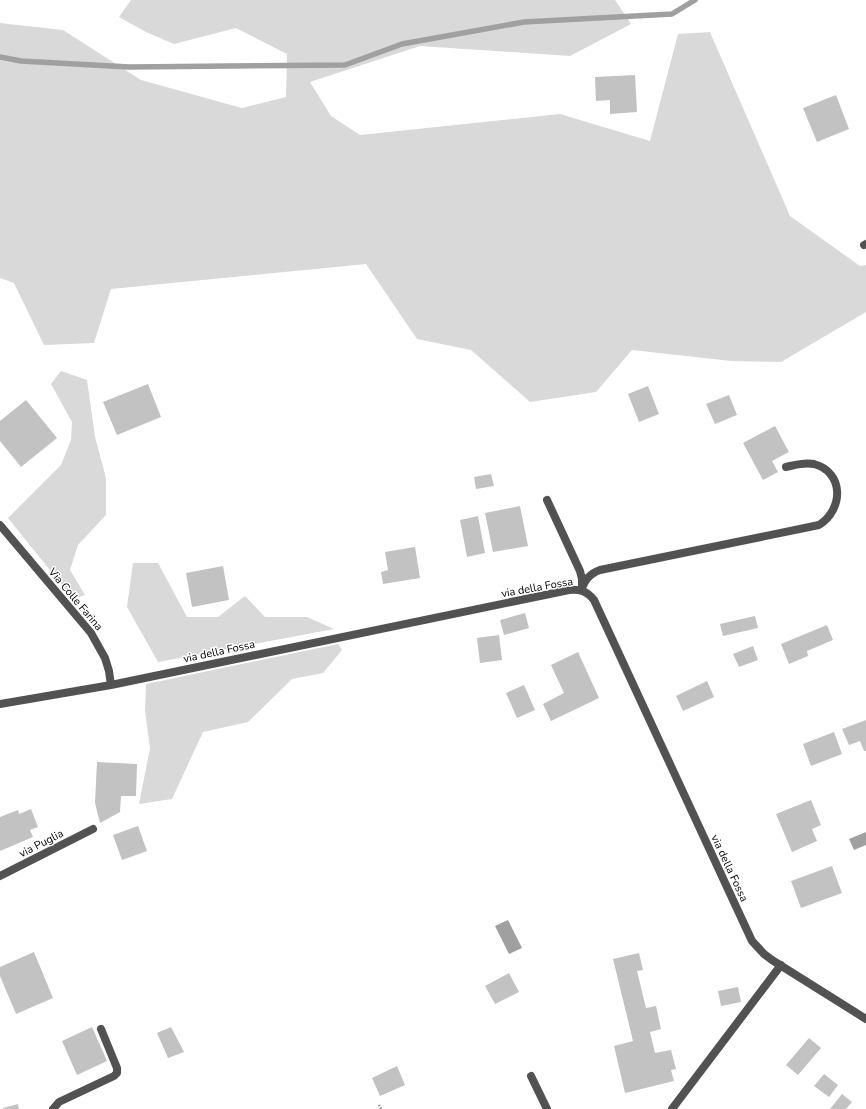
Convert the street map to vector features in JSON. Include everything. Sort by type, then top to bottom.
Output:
[{"type":"street","points":[[582,588],[587,578],[591,574],[600,570],[819,525],[828,520],[836,506],[837,495],[833,479],[824,469],[813,464],[805,463],[786,467]]},
{"type":"street","points":[[547,500],[580,571],[582,588]]},
{"type":"street","name":"Via Colle Farina","points":[[0,525],[4,536],[95,638],[107,664],[111,685]]},
{"type":"street","name":"via della Fossa","points":[[0,704],[111,685],[582,588],[594,600],[748,933],[761,951],[866,1019]]},
{"type":"street","name":"via Puglia","points":[[0,876],[93,829]]},
{"type":"street","points":[[672,1109],[781,965]]},
{"type":"street","points":[[53,1109],[59,1102],[114,1076],[117,1073],[117,1068],[101,1029]]},
{"type":"street","points":[[532,1076],[547,1109]]},
{"type":"path","points":[[379,1105],[381,1109]]},
{"type":"shaded area","points":[[131,0],[615,0],[631,24],[570,56],[420,46],[310,82],[331,116],[360,135],[560,114],[650,141],[678,34],[710,32],[790,216],[860,266],[866,265],[866,312],[781,362],[731,361],[632,350],[596,392],[530,402],[471,350],[417,339],[366,264],[111,289],[94,343],[44,345],[14,283],[0,278],[0,23],[63,30],[141,80],[242,108],[286,97],[287,54],[236,28],[174,44],[146,32],[119,17]]},
{"type":"shaded area","points":[[61,371],[87,380],[95,437],[106,478],[106,515],[78,545],[70,570],[85,595],[73,599],[8,518],[61,465],[71,440],[72,422],[51,384]]},
{"type":"shaded area","points":[[133,563],[158,563],[187,617],[218,617],[245,596],[265,617],[307,617],[334,629],[158,662],[127,607]]},
{"type":"shaded area","points":[[338,644],[342,650],[323,673],[292,679],[248,722],[203,732],[172,799],[139,804],[150,748],[145,711],[146,684]]},
{"type":"shaded area","points":[[866,832],[866,845],[854,850],[849,839]]},
{"type":"shaded area","points":[[508,920],[522,948],[509,954],[495,926]]},
{"type":"building","points":[[635,75],[637,112],[610,114],[610,100],[596,101],[595,77]]},
{"type":"building","points":[[836,95],[849,129],[817,142],[803,108]]},
{"type":"building","points":[[148,384],[161,417],[117,435],[103,402]]},
{"type":"building","points":[[648,386],[659,414],[639,422],[628,394]]},
{"type":"building","points":[[729,395],[737,415],[715,424],[706,404]]},
{"type":"building","points":[[26,400],[57,438],[21,467],[0,441],[0,421]]},
{"type":"building","points":[[775,426],[789,452],[772,461],[778,472],[763,480],[743,443]]},
{"type":"building","points":[[491,474],[494,486],[476,489],[474,477]]},
{"type":"building","points":[[520,506],[528,546],[493,552],[485,513]]},
{"type":"building","points":[[478,516],[485,553],[467,557],[460,520]]},
{"type":"building","points":[[415,547],[420,578],[383,584],[381,572],[388,570],[385,552]]},
{"type":"building","points":[[223,566],[229,600],[192,607],[186,573]]},
{"type":"building","points":[[525,613],[529,628],[504,635],[500,620]]},
{"type":"building","points":[[755,616],[758,628],[723,636],[720,624]]},
{"type":"building","points":[[827,625],[833,640],[807,651],[808,656],[789,664],[781,644]]},
{"type":"building","points":[[499,635],[502,660],[480,663],[477,638]]},
{"type":"building","points":[[753,646],[758,660],[739,667],[733,654]]},
{"type":"building","points":[[578,652],[599,698],[551,721],[543,704],[564,693],[551,665]]},
{"type":"building","points":[[707,681],[714,697],[683,711],[676,696]]},
{"type":"building","points":[[524,685],[535,710],[517,718],[506,693]]},
{"type":"building","points":[[866,720],[866,751],[864,751],[860,741],[849,745],[842,729]]},
{"type":"building","points":[[834,732],[842,754],[811,766],[803,744]]},
{"type":"building","points":[[97,762],[137,764],[136,796],[121,796],[120,812],[100,823],[95,803]]},
{"type":"building","points":[[811,800],[821,825],[812,829],[817,841],[792,852],[776,814]]},
{"type":"building","points":[[31,809],[38,827],[30,830],[33,837],[0,851],[0,817],[18,810],[19,814]]},
{"type":"building","points":[[138,826],[147,851],[122,860],[113,835]]},
{"type":"building","points":[[832,866],[842,893],[801,908],[791,881]]},
{"type":"building","points":[[34,952],[53,998],[16,1014],[0,976],[0,967]]},
{"type":"building","points":[[639,953],[643,970],[637,971],[646,1008],[656,1006],[661,1029],[650,1032],[655,1053],[671,1050],[676,1069],[671,1070],[674,1081],[625,1093],[614,1046],[633,1041],[613,959]]},
{"type":"building","points":[[509,973],[519,992],[495,1004],[485,986]]},
{"type":"building","points":[[738,987],[741,1002],[721,1006],[718,991]]},
{"type":"building","points":[[92,1027],[107,1061],[77,1075],[62,1041]]},
{"type":"building","points":[[171,1027],[184,1052],[168,1058],[157,1033]]},
{"type":"building","points":[[809,1038],[821,1048],[798,1075],[786,1065]]},
{"type":"building","points":[[397,1066],[405,1085],[380,1096],[372,1078]]},
{"type":"building","points":[[824,1074],[838,1085],[829,1097],[814,1086]]},
{"type":"building","points":[[842,1094],[852,1102],[846,1109],[830,1109]]},
{"type":"building","points":[[18,1104],[19,1109],[3,1109],[3,1108]]},
{"type":"waterway","points":[[0,57],[21,61],[129,67],[345,65],[402,44],[524,22],[672,14],[695,0]]}]
